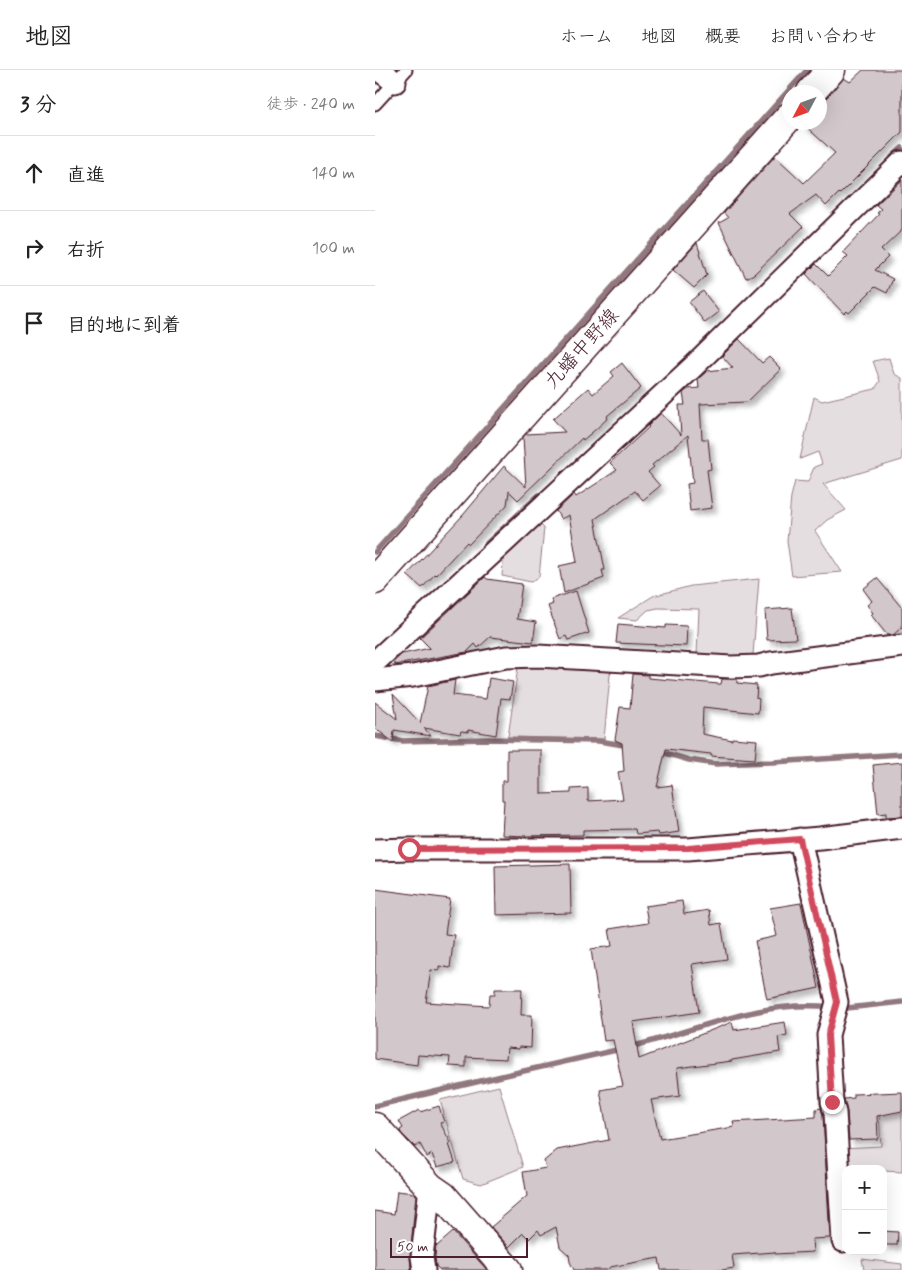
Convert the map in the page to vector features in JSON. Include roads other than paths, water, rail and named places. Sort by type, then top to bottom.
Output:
[{"type":"main road","points":[[817,85],[831,70]]},
{"type":"main road","name":"九蟠中野線","points":[[375,580],[782,125]]},
{"type":"main road","points":[[377,1131],[430,1187],[443,1196],[508,1270]]},
{"type":"street","points":[[375,662],[693,366],[902,162]]},
{"type":"street","points":[[375,680],[413,676],[506,657],[537,656],[731,667],[759,666],[902,646]]},
{"type":"street","points":[[375,850],[688,848],[902,828]]},
{"type":"street","points":[[800,839],[836,1007],[828,1035],[842,1225]]},
{"type":"street","points":[[424,1270],[422,1257],[430,1187]]},
{"type":"lane","points":[[375,104],[393,74]]},
{"type":"waterway","points":[[375,552],[807,70]]},
{"type":"waterway","points":[[892,157],[902,148]]},
{"type":"waterway","points":[[487,543],[539,495]]},
{"type":"waterway","points":[[375,736],[403,741],[488,739],[599,741],[630,746]]},
{"type":"waterway","points":[[658,751],[689,760],[716,764],[902,754]]},
{"type":"waterway","points":[[840,1008],[902,1002]]},
{"type":"waterway","points":[[630,1047],[754,1012],[805,1006],[831,1007]]},
{"type":"waterway","points":[[375,1106],[621,1049]]}]
